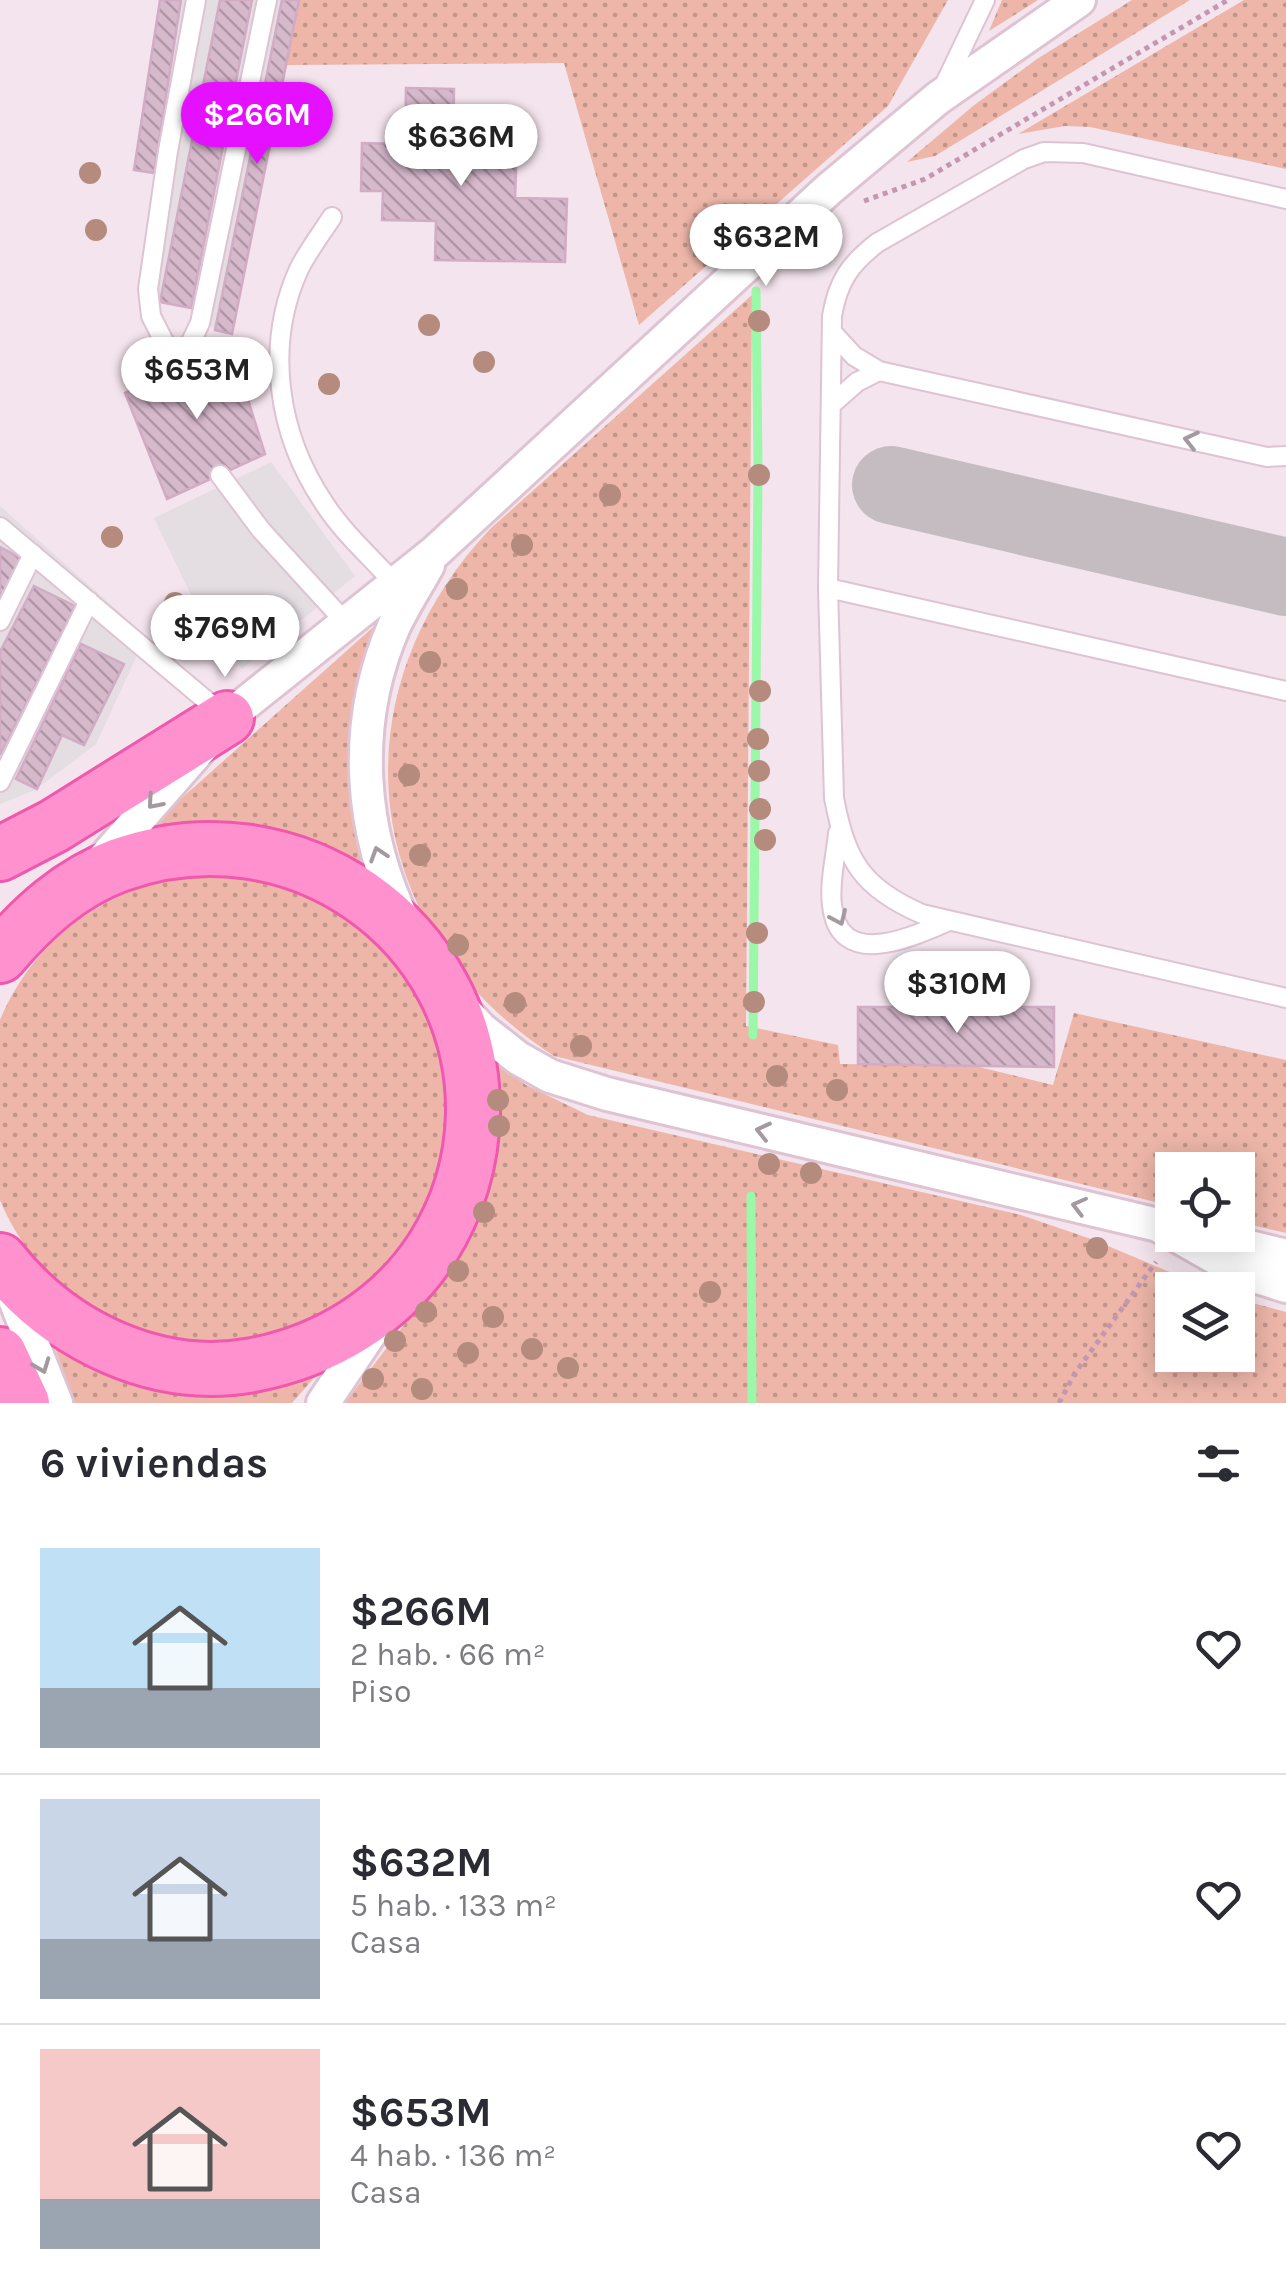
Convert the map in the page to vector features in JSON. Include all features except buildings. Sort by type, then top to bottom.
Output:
[{"type":"main road","points":[[0,854],[54,826],[227,718]]},
{"type":"main road","points":[[0,912],[70,891],[153,855],[225,849],[297,862],[346,886],[390,918],[415,944],[444,989],[469,1058],[473,1094],[470,1148],[456,1201],[421,1265],[396,1292],[352,1327],[290,1357],[248,1366],[206,1368],[165,1364],[124,1353],[85,1336],[40,1304],[0,1262]]},
{"type":"main road","points":[[0,956],[25,926],[70,891]]},
{"type":"main road","points":[[0,1354],[23,1403]]},
{"type":"street","points":[[70,891],[227,718],[435,552],[829,190],[938,98],[1079,0]]},
{"type":"street","points":[[415,944],[398,911],[374,842],[366,797],[366,748],[378,675],[395,626],[435,552]]},
{"type":"street","points":[[444,989],[481,1029],[518,1058],[550,1076],[643,1103],[1155,1226]]},
{"type":"street","points":[[1255,1248],[1286,1256]]},
{"type":"street","points":[[1206,1252],[1238,1271],[1286,1286]]},
{"type":"street","points":[[0,1262],[56,1403]]},
{"type":"street","points":[[323,1403],[396,1292]]},
{"type":"lane","points":[[196,0],[148,289],[151,316],[178,369],[200,323],[267,0]]},
{"type":"lane","points":[[938,98],[985,0]]},
{"type":"lane","points":[[1286,198],[1083,152],[1044,152],[1024,159],[910,224],[855,260],[836,294],[832,332],[828,588],[834,798],[848,852],[888,900],[949,921],[1286,998]]},
{"type":"lane","points":[[332,217],[299,270],[281,329],[280,391],[295,451],[325,505],[395,584]]},
{"type":"lane","points":[[832,332],[854,356],[880,372],[1267,458],[1286,456]]},
{"type":"lane","points":[[831,405],[857,382],[880,372]]},
{"type":"lane","points":[[220,474],[261,530],[346,623]]},
{"type":"lane","points":[[0,527],[227,718]]},
{"type":"lane","points":[[0,621],[33,554]]},
{"type":"lane","points":[[828,588],[1286,691]]},
{"type":"lane","points":[[0,782],[89,601]]},
{"type":"lane","points":[[839,822],[832,904],[842,930],[866,944],[880,946],[949,921]]},
{"type":"path","points":[[829,190],[848,205],[926,179],[1228,0]]},
{"type":"path","points":[[1060,1403],[1074,1373],[1156,1262]]},
{"type":"shaded area","points":[[160,0],[299,0],[232,334],[215,330],[191,308],[138,299],[154,174],[134,170]]},
{"type":"shaded area","points":[[299,0],[948,0],[888,106],[639,325],[564,63],[286,65]]},
{"type":"shaded area","points":[[1002,0],[1038,0],[989,31]]},
{"type":"shaded area","points":[[1132,0],[1190,0],[935,156],[907,162],[1037,59]]},
{"type":"shaded area","points":[[1244,0],[1286,0],[1286,169],[1090,127],[1065,126],[1018,134]]},
{"type":"shaded area","points":[[752,295],[746,1026],[838,1045],[840,1064],[975,1066],[1053,1085],[1074,1013],[1286,1060],[1286,1233],[1255,1226],[1255,1152],[1155,1152],[1155,1202],[554,1056],[489,1005],[440,945],[407,879],[390,809],[390,737],[406,665],[439,595],[490,529]]},
{"type":"shaded area","points":[[271,462],[355,576],[242,669],[192,597],[154,518]]},
{"type":"shaded area","points":[[0,506],[146,636],[96,744],[35,790],[0,804]]},
{"type":"shaded area","points":[[380,621],[358,682],[349,744],[351,806],[364,870],[136,839]]},
{"type":"shaded area","points":[[217,875],[263,879],[307,893],[366,928],[399,961],[424,999],[442,1042],[451,1087],[451,1133],[442,1178],[424,1221],[399,1259],[348,1305],[307,1327],[263,1341],[217,1345],[171,1341],[106,1317],[68,1292],[35,1259],[-1,1197],[-1,1023],[10,999],[35,961],[68,928],[127,893],[171,879]]},
{"type":"shaded area","points":[[483,1054],[526,1085],[588,1115],[1021,1215],[1170,1272],[1155,1272],[1155,1372],[1255,1372],[1255,1304],[1286,1312],[1286,1403],[345,1403],[428,1293]]},
{"type":"shaded area","points":[[54,1345],[79,1359],[329,1361],[292,1403],[75,1403]]},
{"type":"waterway","points":[[753,1035],[756,291]]},
{"type":"waterway","points":[[751,1196],[752,1403]]},
{"type":"taxiway","points":[[891,485],[1286,577]]}]
